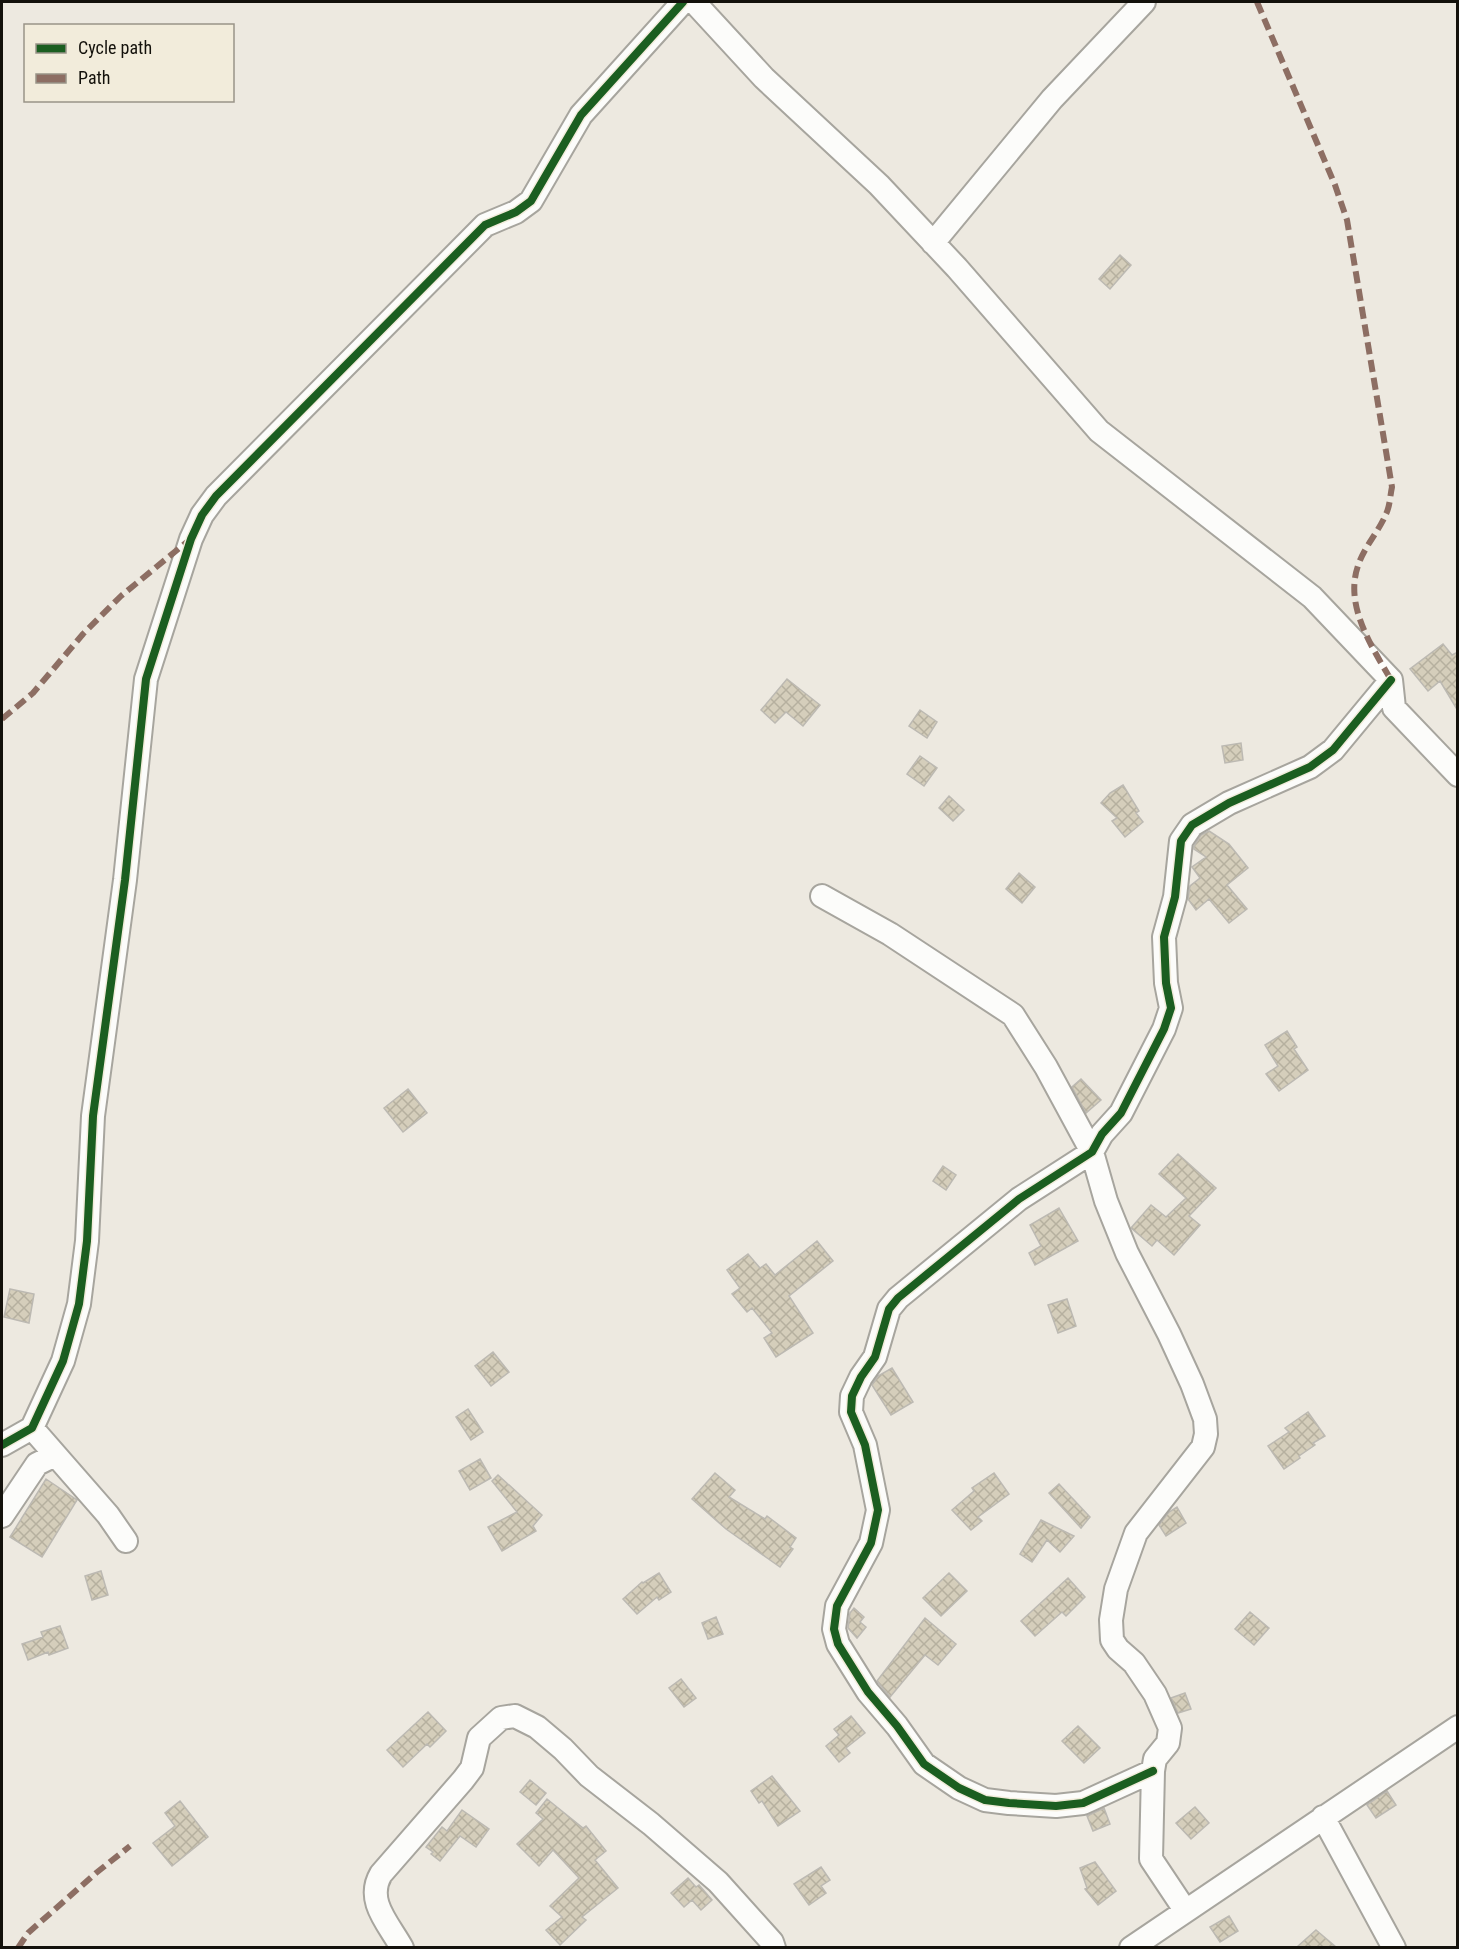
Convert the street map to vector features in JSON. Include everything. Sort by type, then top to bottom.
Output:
[{"type":"street","points":[[2,1445],[32,1428],[63,1361],[80,1304],[87,1241],[93,1116],[125,880],[146,679],[191,539],[202,515],[216,496],[485,225],[516,212],[531,201],[581,115],[683,2]]},
{"type":"street","points":[[694,2],[764,78],[879,185],[1099,431],[1312,597],[1390,680],[1394,708],[1458,775]]},
{"type":"street","points":[[933,243],[1052,99],[1144,2]]},
{"type":"street","points":[[1153,1771],[1083,1803],[1065,1805],[985,1800],[959,1788],[924,1764],[897,1726],[868,1692],[838,1644],[834,1629],[837,1606],[871,1543],[879,1510],[865,1445],[851,1412],[852,1396],[861,1377],[875,1357],[889,1309],[898,1298],[1019,1200],[1092,1152],[1102,1134],[1121,1113],[1164,1029],[1171,1008],[1166,983],[1164,937],[1175,897],[1181,841],[1192,825],[1228,803],[1310,767],[1333,750],[1390,680]]},
{"type":"street","points":[[822,896],[890,934],[1014,1015],[1046,1067],[1092,1152],[1106,1201],[1127,1253],[1169,1334],[1205,1419],[1206,1434],[1203,1447],[1136,1533],[1116,1589],[1111,1620],[1112,1640],[1118,1649],[1134,1663],[1155,1694],[1170,1728],[1168,1743],[1155,1759],[1153,1771],[1151,1859],[1185,1910]]},
{"type":"street","points":[[32,1428],[108,1515],[126,1541]]},
{"type":"street","points":[[2,1516],[37,1464],[49,1458],[58,1458]]},
{"type":"street","points":[[402,1947],[376,1902],[376,1883],[381,1874],[468,1774],[472,1768],[479,1738],[501,1718],[515,1716],[537,1727],[563,1749],[589,1776],[651,1824],[718,1882],[774,1947]]},
{"type":"street","points":[[1131,1947],[1458,1727]]},
{"type":"street","points":[[1323,1817],[1394,1947]]},
{"type":"building","points":[[1120,255],[1131,265],[1110,289],[1099,279]]},
{"type":"building","points":[[1443,644],[1452,655],[1458,652],[1458,711],[1440,681],[1428,691],[1410,669]]},
{"type":"building","points":[[787,679],[820,705],[803,726],[786,712],[775,723],[761,710]]},
{"type":"building","points":[[920,710],[937,722],[927,738],[909,726]]},
{"type":"building","points":[[1241,743],[1243,760],[1225,763],[1222,746]]},
{"type":"building","points":[[920,756],[937,768],[924,786],[907,774]]},
{"type":"building","points":[[1123,785],[1139,811],[1136,813],[1143,822],[1125,837],[1112,821],[1117,818],[1101,803],[1110,793]]},
{"type":"building","points":[[949,796],[964,810],[953,821],[939,808]]},
{"type":"building","points":[[1209,831],[1229,844],[1248,868],[1227,885],[1247,909],[1229,923],[1209,899],[1196,910],[1188,899],[1190,886],[1200,878],[1192,867],[1206,857],[1194,849],[1194,846],[1201,835]]},
{"type":"building","points":[[1019,873],[1035,887],[1022,903],[1006,889]]},
{"type":"building","points":[[1287,1031],[1297,1047],[1294,1049],[1308,1070],[1279,1091],[1266,1074],[1278,1066],[1265,1045]]},
{"type":"building","points":[[1081,1079],[1101,1100],[1086,1113],[1072,1087]]},
{"type":"building","points":[[408,1089],[427,1113],[403,1132],[384,1108]]},
{"type":"building","points":[[1178,1154],[1216,1188],[1189,1216],[1200,1225],[1174,1255],[1157,1240],[1152,1246],[1131,1228],[1151,1205],[1166,1217],[1186,1198],[1159,1174]]},
{"type":"building","points":[[943,1166],[956,1175],[946,1190],[933,1181]]},
{"type":"building","points":[[1059,1208],[1078,1241],[1035,1265],[1029,1253],[1041,1246],[1030,1225]]},
{"type":"building","points":[[817,1241],[833,1261],[789,1296],[813,1333],[776,1357],[764,1338],[772,1333],[752,1308],[747,1312],[732,1294],[740,1288],[727,1270],[748,1254],[760,1268],[766,1264],[775,1275]]},
{"type":"building","points":[[10,1289],[34,1294],[29,1323],[4,1317]]},
{"type":"building","points":[[1067,1299],[1076,1326],[1058,1333],[1048,1305]]},
{"type":"building","points":[[493,1352],[509,1372],[491,1386],[475,1366]]},
{"type":"building","points":[[892,1368],[913,1402],[891,1415],[872,1385],[878,1376]]},
{"type":"building","points":[[468,1409],[483,1432],[471,1440],[456,1417]]},
{"type":"building","points":[[1308,1412],[1325,1436],[1313,1443],[1315,1445],[1284,1469],[1268,1446],[1289,1432],[1285,1428]]},
{"type":"building","points":[[480,1459],[491,1478],[470,1490],[459,1471]]},
{"type":"building","points":[[715,1473],[735,1490],[729,1497],[765,1519],[767,1516],[796,1538],[790,1547],[793,1549],[780,1567],[726,1529],[692,1499]]},
{"type":"building","points":[[994,1473],[1009,1494],[978,1517],[982,1521],[971,1530],[952,1510],[974,1491],[972,1488]]},
{"type":"building","points":[[498,1475],[542,1515],[533,1526],[536,1531],[502,1551],[488,1527],[517,1512],[492,1481]]},
{"type":"building","points":[[46,1479],[77,1500],[42,1557],[10,1537]]},
{"type":"building","points":[[1059,1484],[1090,1517],[1081,1528],[1049,1493]]},
{"type":"building","points":[[1177,1507],[1186,1523],[1166,1536],[1159,1525],[1169,1512]]},
{"type":"building","points":[[1041,1520],[1074,1536],[1060,1552],[1047,1540],[1032,1562],[1020,1554]]},
{"type":"building","points":[[101,1571],[108,1595],[92,1600],[85,1576]]},
{"type":"building","points":[[659,1573],[671,1592],[659,1600],[657,1597],[637,1614],[623,1599],[642,1582]]},
{"type":"building","points":[[949,1573],[967,1591],[941,1616],[923,1598]]},
{"type":"building","points":[[1068,1578],[1085,1597],[1066,1616],[1062,1612],[1035,1636],[1021,1621]]},
{"type":"building","points":[[854,1608],[864,1617],[860,1622],[866,1627],[857,1638],[848,1628],[850,1613]]},
{"type":"building","points":[[1250,1612],[1269,1628],[1254,1645],[1235,1629]]},
{"type":"building","points":[[716,1617],[723,1634],[708,1639],[702,1623]]},
{"type":"building","points":[[925,1618],[956,1644],[938,1665],[925,1655],[890,1697],[877,1681]]},
{"type":"building","points":[[60,1626],[68,1648],[49,1655],[48,1652],[28,1660],[22,1644],[43,1637],[41,1632]]},
{"type":"building","points":[[681,1679],[696,1698],[684,1707],[669,1688]]},
{"type":"building","points":[[1185,1693],[1191,1709],[1178,1713],[1171,1698]]},
{"type":"building","points":[[428,1712],[446,1731],[430,1747],[427,1744],[403,1767],[387,1750]]},
{"type":"building","points":[[851,1716],[865,1733],[846,1748],[850,1753],[839,1762],[826,1746],[839,1735],[834,1729]]},
{"type":"building","points":[[1078,1726],[1100,1748],[1084,1763],[1062,1741]]},
{"type":"building","points":[[772,1776],[800,1811],[778,1826],[762,1801],[759,1803],[751,1791]]},
{"type":"building","points":[[530,1780],[546,1793],[536,1805],[520,1792]]},
{"type":"building","points":[[1387,1791],[1396,1805],[1376,1818],[1367,1805]]},
{"type":"building","points":[[547,1799],[583,1828],[586,1826],[606,1851],[595,1860],[618,1888],[582,1917],[586,1920],[560,1945],[546,1930],[562,1917],[550,1906],[579,1878],[553,1850],[539,1866],[517,1844],[543,1819],[536,1813]]},
{"type":"building","points":[[180,1801],[208,1837],[172,1866],[153,1843],[175,1826],[165,1813]]},
{"type":"building","points":[[1195,1807],[1209,1823],[1191,1839],[1176,1823]]},
{"type":"building","points":[[1104,1808],[1110,1824],[1093,1831],[1087,1816]]},
{"type":"building","points":[[462,1810],[489,1829],[476,1847],[460,1836],[440,1861],[426,1847],[442,1827],[447,1831]]},
{"type":"building","points":[[1095,1862],[1116,1891],[1098,1905],[1085,1889],[1087,1888],[1080,1868]]},
{"type":"building","points":[[821,1867],[830,1880],[821,1886],[826,1893],[809,1905],[794,1884]]},
{"type":"building","points":[[688,1878],[696,1887],[699,1885],[712,1900],[701,1910],[692,1900],[684,1907],[671,1893]]},
{"type":"building","points":[[1229,1916],[1238,1931],[1220,1942],[1210,1927]]},
{"type":"building","points":[[1316,1930],[1336,1947],[1297,1947]]},
{"type":"marked path","points":[[1257,2],[1335,185],[1347,220],[1392,487],[1386,514],[1359,563],[1354,594],[1368,638],[1391,680]]},
{"type":"marked path","points":[[2,719],[33,693],[83,634],[121,596],[188,541]]},
{"type":"marked path","points":[[18,1948],[28,1933],[130,1846]]},
{"type":"cycle path","points":[[2,1445],[32,1428],[63,1361],[79,1304],[87,1241],[93,1116],[125,880],[146,679],[191,539],[202,515],[216,496],[485,225],[516,212],[531,201],[581,115],[683,2]]},
{"type":"cycle path","points":[[1153,1771],[1083,1803],[1056,1806],[985,1800],[959,1788],[924,1764],[897,1726],[868,1692],[838,1644],[834,1629],[837,1606],[871,1543],[878,1510],[865,1445],[851,1412],[852,1396],[861,1377],[875,1357],[889,1309],[898,1298],[1019,1199],[1092,1152],[1102,1134],[1121,1113],[1164,1029],[1171,1008],[1166,983],[1164,937],[1175,897],[1181,841],[1192,825],[1229,803],[1310,767],[1333,750],[1391,680]]}]
